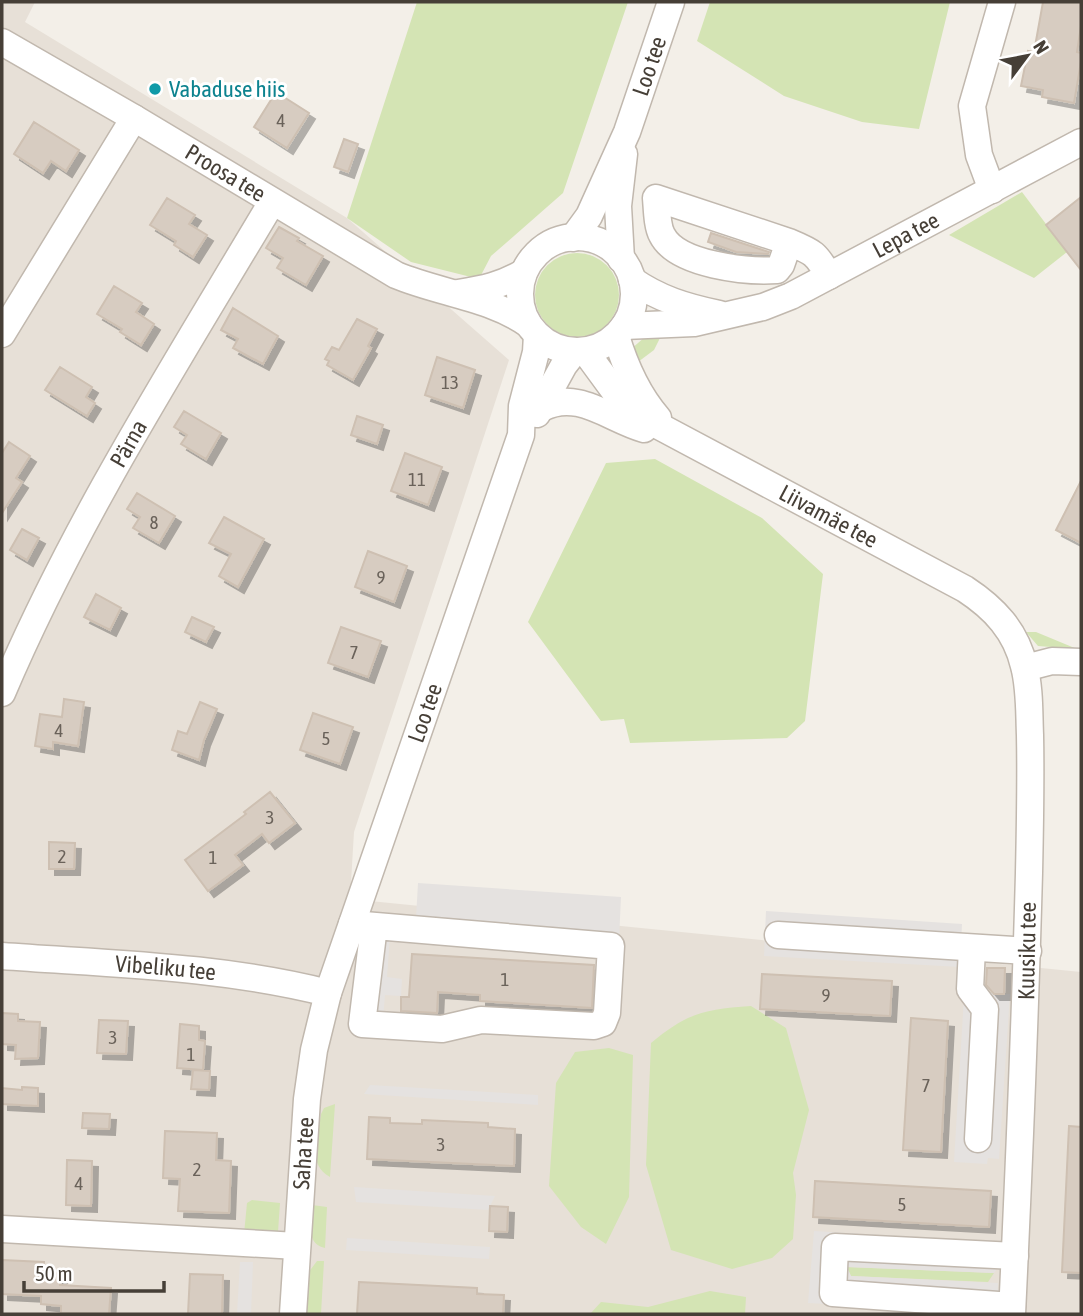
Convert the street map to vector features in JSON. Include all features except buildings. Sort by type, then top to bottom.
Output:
[{"type":"street","name":"Loo tee","points":[[573,237],[589,216],[627,132],[671,2]]},
{"type":"street","points":[[992,190],[979,155],[972,106],[1002,2]]},
{"type":"street","name":"Proosa tee","points":[[2,42],[396,275],[506,310],[532,330]]},
{"type":"street","points":[[2,334],[134,118]]},
{"type":"street","name":"Loo tee","points":[[626,270],[618,206],[627,132]]},
{"type":"street","name":"Lepa tee","points":[[620,331],[649,324],[679,325],[763,307],[791,296],[1081,142]]},
{"type":"street","points":[[789,242],[782,265],[777,270],[758,271],[711,264],[673,250],[661,234],[656,198],[789,242],[817,255],[829,276]]},
{"type":"street","name":"Pärna","points":[[2,692],[32,621],[96,503],[160,388],[272,202]]},
{"type":"street","points":[[573,237],[600,242],[626,270],[633,304],[620,331],[607,343],[580,351],[548,344],[532,330],[520,298],[524,272],[539,251],[573,237]]},
{"type":"street","name":"Lepa tee","points":[[626,270],[652,294],[673,303],[724,315]]},
{"type":"street","name":"Proosa tee","points":[[453,294],[492,287],[508,282],[524,272]]},
{"type":"street","name":"Loo tee","points":[[328,993],[363,925],[521,435],[522,406],[536,352],[532,330]]},
{"type":"street","name":"Liivamäe tee","points":[[620,331],[622,355],[639,393],[673,435]]},
{"type":"street","name":"Loo tee","points":[[521,435],[542,408],[564,365],[580,351]]},
{"type":"street","name":"Liivamäe tee","points":[[580,351],[628,407],[673,435],[983,601]]},
{"type":"street","points":[[542,408],[557,402],[573,401],[640,428],[673,435]]},
{"type":"street","name":"Kuusiku tee","points":[[983,601],[1000,617],[1012,634],[1025,668],[1029,700],[1031,785],[1028,951],[1012,1310]]},
{"type":"street","points":[[1025,668],[1052,661],[1081,662]]},
{"type":"street","points":[[363,925],[611,946],[607,1013],[603,1023],[594,1026],[481,1020],[442,1030],[362,1024],[363,925]]},
{"type":"street","points":[[778,935],[1028,951]]},
{"type":"street","points":[[972,947],[970,989],[985,1009],[978,1139]]},
{"type":"street","name":"Vibeliku tee","points":[[2,956],[176,968],[277,980],[328,993]]},
{"type":"street","name":"Saha tee","points":[[293,1314],[307,1099],[314,1050],[328,993]]},
{"type":"street","points":[[2,1229],[297,1246]]},
{"type":"street","points":[[1012,1310],[833,1293],[835,1247],[1014,1256]]},
{"type":"shaded area","points":[[2,2],[35,2],[25,22],[347,218],[509,360],[354,832],[350,899],[1081,972],[1081,1314],[2,1314]]},
{"type":"shaded area","points":[[418,883],[621,897],[619,940],[416,918]]},
{"type":"shaded area","points":[[766,911],[962,924],[960,967],[764,956]]},
{"type":"shaded area","points":[[377,936],[390,937],[387,977],[402,979],[401,996],[385,995],[383,1019],[371,1018]]},
{"type":"shaded area","points":[[965,980],[976,992],[1010,994],[999,1159],[988,1158],[987,1164],[954,1162]]},
{"type":"shaded area","points":[[370,1085],[538,1095],[538,1105],[364,1094]]},
{"type":"shaded area","points":[[354,1187],[495,1196],[488,1210],[356,1202]]},
{"type":"shaded area","points":[[814,1231],[1003,1243],[1002,1262],[994,1273],[847,1267],[851,1276],[998,1283],[997,1313],[808,1303]]},
{"type":"shaded area","points":[[347,1238],[490,1247],[489,1259],[346,1250]]},
{"type":"shaded area","points":[[240,1262],[253,1262],[251,1314],[237,1314]]},
{"type":"green space","points":[[417,2],[628,2],[563,193],[491,256],[479,279],[411,262],[347,218]]},
{"type":"green space","points":[[710,2],[950,2],[919,129],[862,122],[784,96],[697,41]]},
{"type":"green space","points":[[1022,192],[1067,252],[1034,278],[949,235]]},
{"type":"green space","points":[[577,253],[593,256],[607,265],[616,279],[619,295],[616,311],[607,325],[593,334],[577,337],[561,334],[547,325],[538,311],[535,295],[538,279],[547,265],[561,256]]},
{"type":"green space","points":[[663,332],[654,350],[634,365],[630,350],[646,336]]},
{"type":"green space","points":[[655,459],[762,518],[823,574],[805,721],[787,738],[630,743],[624,719],[601,721],[528,622],[606,463]]},
{"type":"green space","points":[[1026,632],[1036,632],[1077,649],[1038,646]]},
{"type":"green space","points":[[751,1006],[786,1028],[809,1110],[793,1173],[796,1195],[793,1239],[772,1258],[732,1269],[671,1250],[646,1165],[651,1043],[675,1025],[697,1014]]},
{"type":"green space","points":[[609,1048],[633,1055],[629,1197],[606,1244],[581,1227],[549,1186],[556,1083],[575,1052]]},
{"type":"green space","points":[[335,1104],[330,1177],[318,1165],[315,1149],[321,1114],[324,1108]]},
{"type":"green space","points":[[252,1200],[280,1203],[278,1232],[244,1234],[247,1203]]},
{"type":"green space","points":[[312,1205],[327,1207],[325,1248],[314,1242],[312,1237]]},
{"type":"green space","points":[[317,1261],[324,1261],[321,1314],[305,1314],[308,1273]]},
{"type":"green space","points":[[846,1267],[994,1273],[988,1282],[851,1276]]},
{"type":"green space","points":[[710,1291],[746,1297],[745,1314],[590,1314],[601,1302],[648,1307]]},
{"type":"place","name":"Vabaduse hiis","points":[[155,89]]}]
